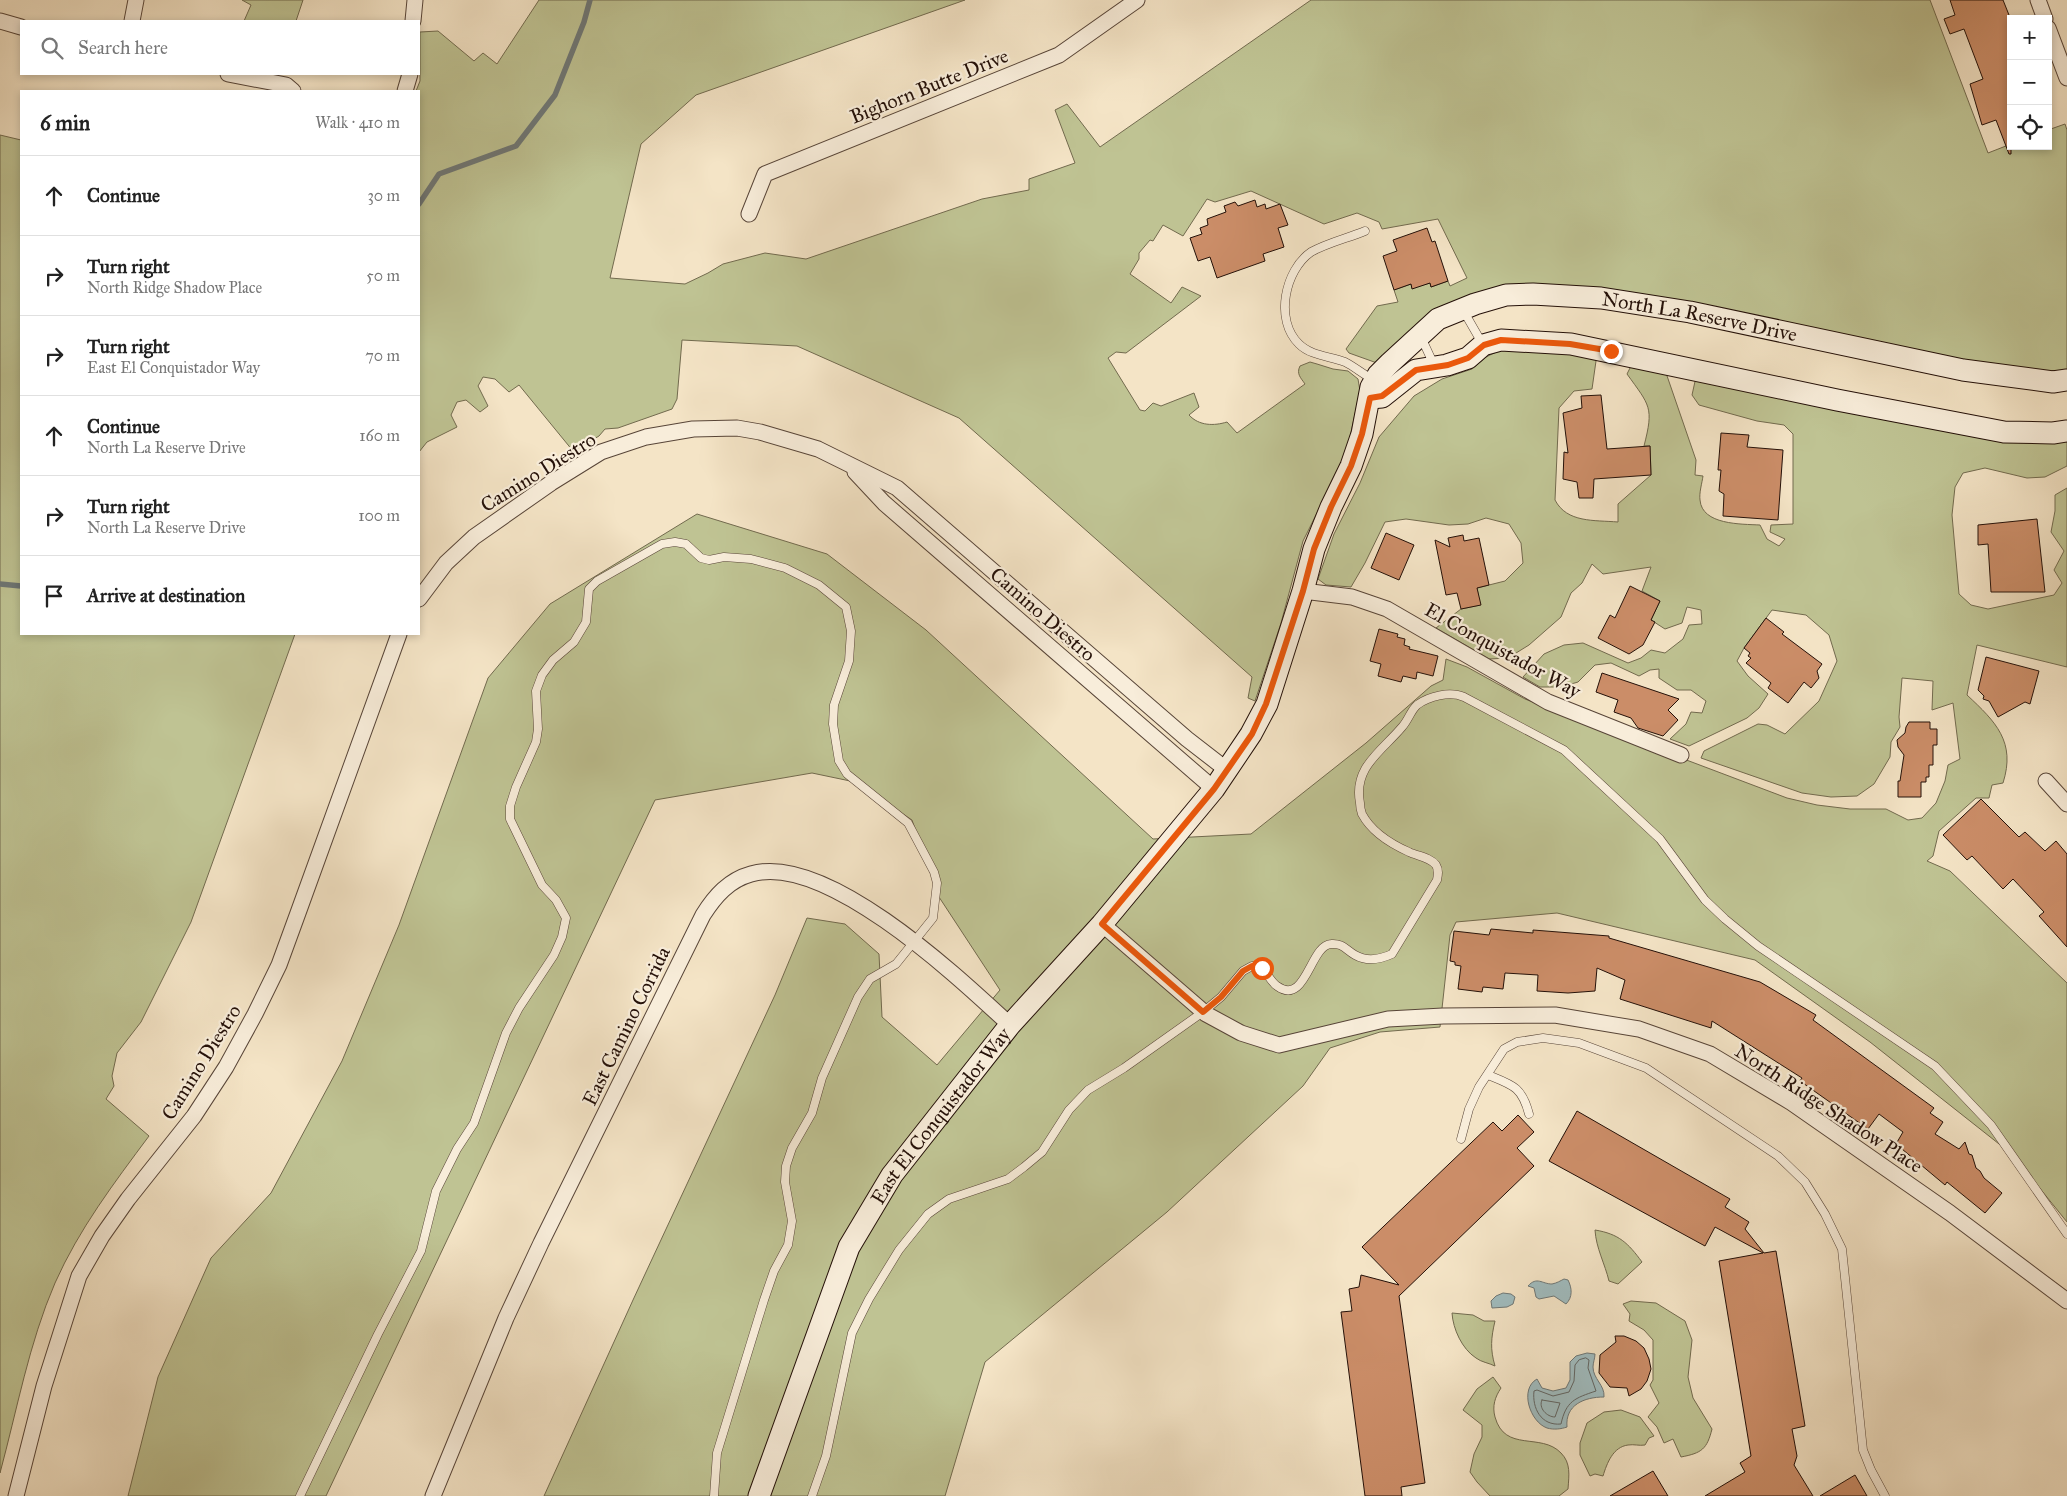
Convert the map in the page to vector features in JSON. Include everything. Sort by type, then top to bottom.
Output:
[{"type":"street","points":[[132,20],[136,0]]},
{"type":"street","points":[[413,20],[415,0]]},
{"type":"street","name":"Bighorn Butte Drive","points":[[749,214],[765,174],[1059,55],[1137,0]]},
{"type":"street","points":[[2038,0],[2044,15]]},
{"type":"street","points":[[0,21],[20,26]]},
{"type":"street","points":[[2052,39],[2067,78]]},
{"type":"street","points":[[233,75],[286,85],[292,90]]},
{"type":"street","points":[[406,90],[410,75]]},
{"type":"street","name":"North La Reserve Drive","points":[[1372,389],[1420,335],[1438,319],[1506,295],[1533,294],[1601,298],[1690,312],[1963,370],[2053,382],[2067,380]]},
{"type":"street","points":[[1214,789],[1252,734],[1266,704],[1303,591],[1314,549],[1331,507],[1351,466],[1362,434],[1372,389],[1382,396],[1416,370],[1468,358],[1484,345],[1501,340],[1570,344],[1837,400],[2004,432],[2052,433],[2067,431]]},
{"type":"street","name":"Camino Diestro","points":[[420,598],[446,564],[474,537],[601,452],[646,436],[693,429],[737,428],[783,438],[818,449],[896,488],[1179,733],[1227,770]]},
{"type":"street","name":"Camino Diestro","points":[[849,465],[884,503],[1214,789]]},
{"type":"street","name":"El Conquistador Way","points":[[1303,591],[1352,597],[1387,609],[1548,702],[1681,755]]},
{"type":"street","name":"Camino Diestro","points":[[16,1496],[44,1386],[79,1276],[102,1236],[128,1199],[194,1116],[226,1067],[255,1014],[279,965],[399,635]]},
{"type":"street","points":[[2046,781],[2067,804]]},
{"type":"street","name":"East El Conquistador Way","points":[[759,1496],[849,1247],[892,1175],[1010,1025],[1102,924],[1214,789]]},
{"type":"street","name":"East Camino Corrida","points":[[433,1496],[506,1318],[541,1243],[703,915],[718,894],[728,885],[751,874],[774,871],[801,877],[858,902],[914,942],[1010,1025]]},
{"type":"street","name":"North Ridge Shadow Place","points":[[1102,924],[1203,1012],[1241,1033],[1279,1045],[1388,1019],[1443,1016],[1555,1015],[1639,1028],[1710,1054],[1792,1103],[1950,1213],[2067,1301]]},
{"type":"lane","points":[[1365,231],[1312,252],[1300,262],[1287,288],[1285,307],[1288,325],[1298,344],[1309,351],[1346,363],[1372,389]]},
{"type":"lane","points":[[1462,309],[1484,345]]},
{"type":"lane","points":[[1420,335],[1435,367]]},
{"type":"lane","points":[[300,1496],[378,1334],[421,1251],[436,1191],[457,1148],[474,1123],[506,1033],[519,1008],[554,955],[562,937],[566,918],[556,900],[542,885],[510,819],[510,806],[516,787],[536,742],[538,729],[536,691],[542,675],[554,660],[574,642],[586,622],[589,589],[596,581],[662,544],[675,542],[686,544],[701,558],[709,560],[724,557],[751,559],[785,568],[819,585],[846,607],[851,631],[849,661],[834,705],[833,724],[839,761],[847,774],[908,824],[934,872],[937,883],[933,918],[896,964],[870,979],[858,997],[822,1078],[812,1113],[792,1148],[786,1166],[785,1182],[792,1221],[788,1245],[774,1271],[764,1300],[717,1453],[714,1496]]},
{"type":"lane","points":[[812,1496],[826,1456],[852,1333],[869,1299],[900,1250],[928,1214],[949,1199],[1008,1179],[1024,1167],[1042,1152],[1069,1110],[1088,1090],[1124,1068],[1203,1012],[1221,997],[1243,971],[1252,966],[1262,968],[1277,986],[1287,990],[1298,987],[1308,975],[1320,949],[1330,944],[1343,945],[1356,956],[1380,960],[1392,954],[1437,880],[1438,873],[1436,865],[1428,859],[1409,852],[1378,834],[1362,813],[1358,792],[1364,769],[1403,727],[1416,706],[1445,694],[1456,693],[1564,750],[1660,839],[1705,900],[1725,919],[1758,946],[1935,1066],[1991,1125],[2067,1234]]},
{"type":"lane","points":[[1461,1139],[1469,1110],[1479,1087],[1504,1050],[1517,1042],[1543,1038],[1579,1043],[1646,1068],[1778,1156],[1805,1182],[1826,1214],[1842,1249],[1863,1450],[1885,1496]]},
{"type":"lane","points":[[1488,1075],[1507,1082],[1524,1096],[1529,1114]]},
{"type":"green space","points":[[242,0],[303,0],[296,20],[244,20],[251,5]]},
{"type":"green space","points":[[539,0],[965,0],[696,95],[641,144],[610,278],[685,284],[723,264],[765,253],[806,259],[982,199],[1029,190],[1029,179],[1075,163],[1055,110],[1067,104],[1100,147],[1311,0],[1930,0],[1988,153],[2007,146],[2007,150],[2052,150],[2052,129],[2065,124],[2067,130],[2067,376],[1499,291],[1377,363],[1349,353],[1346,349],[1377,306],[1398,302],[1394,290],[1411,284],[1412,288],[1430,283],[1431,287],[1448,281],[1450,286],[1467,278],[1438,219],[1382,229],[1379,222],[1357,213],[1324,224],[1251,191],[1215,202],[1207,199],[1183,236],[1163,225],[1153,241],[1150,240],[1139,253],[1139,259],[1130,274],[1171,303],[1182,287],[1201,296],[1126,353],[1116,352],[1108,358],[1140,410],[1145,411],[1153,403],[1161,406],[1194,393],[1199,407],[1189,415],[1193,419],[1207,424],[1227,422],[1237,433],[1305,384],[1300,376],[1299,369],[1300,366],[1310,362],[1333,369],[1348,371],[1358,379],[1360,391],[1346,455],[1303,541],[1281,623],[1255,701],[1248,698],[1252,677],[959,418],[797,346],[682,340],[677,399],[672,409],[618,428],[605,429],[599,436],[573,451],[519,385],[509,392],[495,379],[483,377],[478,386],[488,406],[480,412],[466,400],[457,402],[451,415],[457,427],[427,442],[420,451],[420,90],[416,90],[420,81],[420,32],[438,31],[474,61],[483,53],[497,64]]},
{"type":"green space","points":[[0,135],[20,140],[20,635],[295,635],[191,922],[141,1022],[117,1053],[112,1076],[114,1086],[106,1099],[149,1136],[86,1225],[55,1283],[38,1329],[24,1377],[0,1473]]},
{"type":"green space","points":[[1502,349],[1597,354],[1592,389],[1574,391],[1559,408],[1555,500],[1567,513],[1582,519],[1618,522],[1618,504],[1651,475],[1650,446],[1644,446],[1649,423],[1648,407],[1641,393],[1627,374],[1631,366],[1665,370],[1696,460],[1695,475],[1703,476],[1700,491],[1702,508],[1715,519],[1724,522],[1760,525],[1767,539],[1779,546],[1785,539],[1770,532],[1771,525],[1793,524],[1793,434],[1784,425],[1757,421],[1699,405],[1692,395],[1696,377],[2067,438],[2067,466],[2045,477],[2027,478],[1985,468],[1963,473],[1955,487],[1952,515],[1959,594],[1971,605],[1988,609],[2054,595],[2062,583],[2054,570],[2064,551],[2051,532],[2055,511],[2055,495],[2067,488],[2067,667],[1977,645],[1967,695],[1987,714],[2001,734],[2007,756],[2003,783],[1992,785],[1989,798],[1976,798],[1939,831],[1933,856],[1927,861],[1950,871],[2067,983],[2067,1222],[2013,1155],[1870,1042],[1755,960],[1557,913],[1456,922],[1450,935],[1440,1027],[1380,1032],[1330,1048],[1303,1086],[1167,1212],[985,1362],[945,1496],[544,1496],[775,995],[807,918],[845,924],[879,954],[882,1017],[937,1065],[1000,990],[939,897],[912,820],[855,782],[812,773],[655,800],[326,1496],[128,1496],[158,1377],[211,1258],[271,1193],[342,1061],[399,925],[488,678],[550,604],[697,514],[827,554],[926,630],[1153,839],[1251,834],[1366,743],[1431,686],[1443,680],[1446,659],[1467,667],[1525,699],[1787,798],[1817,805],[1850,809],[1886,809],[1908,820],[1922,818],[1936,803],[1945,781],[1948,765],[1960,759],[1953,703],[1932,710],[1933,681],[1902,678],[1900,727],[1891,742],[1890,757],[1874,784],[1857,796],[1831,797],[1802,793],[1701,758],[1704,751],[1758,724],[1767,725],[1785,734],[1819,701],[1837,661],[1829,635],[1806,615],[1772,610],[1744,648],[1737,661],[1748,676],[1768,694],[1759,708],[1747,718],[1689,746],[1670,739],[1686,724],[1691,712],[1702,713],[1706,701],[1691,690],[1677,690],[1659,678],[1659,669],[1650,670],[1639,676],[1611,663],[1595,665],[1578,682],[1561,687],[1540,687],[1523,677],[1544,654],[1564,645],[1583,643],[1628,663],[1641,658],[1651,650],[1665,653],[1683,639],[1689,625],[1702,624],[1701,610],[1687,607],[1682,623],[1665,629],[1651,620],[1660,601],[1642,591],[1651,567],[1603,574],[1592,564],[1582,583],[1571,593],[1561,617],[1529,645],[1508,658],[1489,659],[1436,628],[1461,609],[1480,605],[1477,588],[1505,581],[1523,563],[1521,543],[1509,524],[1486,518],[1468,524],[1449,525],[1406,519],[1385,522],[1351,587],[1326,585],[1318,579],[1334,534],[1360,483],[1379,437],[1414,396],[1442,379],[1472,369],[1486,357]]},
{"type":"green space","points":[[1595,1230],[1622,1240],[1642,1262],[1618,1284],[1609,1281],[1597,1243]]},
{"type":"green space","points":[[1631,1301],[1656,1303],[1685,1321],[1692,1340],[1688,1377],[1693,1398],[1712,1429],[1706,1446],[1699,1452],[1681,1457],[1673,1439],[1664,1443],[1657,1427],[1648,1417],[1659,1403],[1650,1385],[1653,1380],[1653,1340],[1644,1330],[1629,1321],[1630,1314],[1623,1304]]},
{"type":"green space","points":[[1452,1313],[1473,1315],[1484,1321],[1495,1321],[1492,1354],[1495,1366],[1478,1359],[1466,1349],[1456,1332]]},
{"type":"green space","points":[[1493,1377],[1501,1388],[1494,1405],[1495,1417],[1500,1428],[1507,1435],[1515,1439],[1553,1447],[1564,1457],[1569,1470],[1568,1489],[1559,1496],[1490,1496],[1470,1472],[1474,1454],[1482,1437],[1482,1425],[1463,1410],[1477,1389]]},
{"type":"green space","points":[[1621,1410],[1640,1417],[1654,1436],[1649,1438],[1645,1445],[1628,1445],[1618,1449],[1609,1461],[1603,1476],[1595,1474],[1590,1476],[1580,1455],[1580,1443],[1587,1423],[1604,1412]]},
{"type":"water","points":[[1564,1279],[1568,1280],[1571,1289],[1570,1298],[1566,1304],[1554,1296],[1539,1299],[1536,1297],[1534,1288],[1528,1286],[1534,1281],[1552,1284]]},
{"type":"water","points":[[1503,1293],[1511,1294],[1515,1297],[1513,1304],[1507,1307],[1492,1308],[1491,1301]]},
{"type":"water","points":[[1587,1353],[1595,1354],[1594,1371],[1603,1389],[1604,1397],[1597,1397],[1577,1404],[1569,1413],[1567,1427],[1552,1429],[1541,1425],[1529,1405],[1529,1390],[1532,1384],[1537,1379],[1542,1388],[1553,1391],[1566,1388],[1570,1380],[1570,1362],[1576,1356]]},
{"type":"building","points":[[1950,0],[2003,0],[2009,15],[2007,15],[2007,149],[1996,120],[1982,125],[1970,84],[1983,79],[1964,29],[1950,34],[1944,19],[1955,15]]},
{"type":"building","points":[[1255,200],[1257,207],[1265,204],[1266,209],[1280,204],[1288,225],[1278,228],[1284,247],[1263,254],[1265,261],[1217,278],[1210,257],[1198,261],[1190,238],[1202,234],[1200,228],[1208,225],[1207,219],[1226,212],[1224,206],[1235,202],[1238,206]]},
{"type":"building","points":[[1427,228],[1432,242],[1435,241],[1448,281],[1431,287],[1430,283],[1412,289],[1411,284],[1394,290],[1383,256],[1397,251],[1393,240]]},
{"type":"building","points":[[1601,395],[1607,449],[1650,446],[1651,475],[1594,479],[1593,498],[1579,498],[1577,482],[1563,479],[1564,452],[1568,453],[1563,413],[1582,408],[1581,396]]},
{"type":"building","points":[[1721,433],[1749,435],[1747,447],[1783,450],[1778,520],[1723,516],[1724,494],[1719,491],[1721,470],[1718,470]]},
{"type":"building","points":[[2037,519],[2045,592],[1991,592],[1988,544],[1978,545],[1978,525]]},
{"type":"building","points":[[1386,533],[1414,545],[1399,580],[1371,568]]},
{"type":"building","points":[[1463,535],[1464,541],[1479,538],[1489,585],[1477,588],[1481,605],[1461,609],[1457,593],[1446,595],[1435,540],[1450,547],[1448,538]]},
{"type":"building","points":[[1630,586],[1660,601],[1651,620],[1655,622],[1643,645],[1629,654],[1598,638],[1610,615],[1615,618]]},
{"type":"building","points":[[1766,618],[1784,632],[1782,634],[1822,664],[1817,671],[1819,678],[1811,688],[1804,682],[1788,703],[1768,688],[1771,683],[1746,663],[1751,658],[1748,656],[1750,653],[1744,648]]},
{"type":"building","points":[[1379,629],[1398,634],[1397,637],[1405,639],[1404,645],[1410,647],[1409,649],[1438,656],[1433,676],[1417,672],[1416,679],[1403,676],[1401,682],[1378,676],[1381,664],[1370,661]]},
{"type":"building","points":[[1986,657],[2039,671],[2030,704],[2025,702],[1998,717],[1989,701],[1983,699],[1984,696],[1978,690]]},
{"type":"building","points":[[1602,673],[1679,699],[1668,710],[1678,720],[1663,736],[1638,728],[1631,718],[1614,712],[1618,700],[1596,692]]},
{"type":"building","points":[[1909,722],[1930,722],[1930,729],[1937,729],[1937,745],[1933,745],[1933,765],[1929,765],[1929,777],[1926,777],[1926,782],[1921,782],[1921,797],[1898,797],[1898,781],[1900,781],[1904,755],[1898,747],[1897,740],[1905,733]]},
{"type":"building","points":[[1981,799],[2019,837],[2025,832],[2045,851],[2056,841],[2067,854],[2067,947],[2039,916],[2044,912],[2013,879],[2003,889],[1972,856],[1967,860],[1943,835]]},
{"type":"building","points":[[1491,929],[1533,933],[1533,930],[1609,936],[1609,938],[1760,982],[1816,1015],[1813,1020],[1934,1108],[1930,1113],[1943,1122],[1935,1134],[1959,1149],[1965,1142],[1976,1168],[1984,1178],[2002,1193],[1985,1213],[1947,1182],[1945,1185],[1896,1144],[1903,1132],[1879,1114],[1868,1129],[1800,1081],[1802,1078],[1712,1021],[1711,1028],[1620,999],[1625,980],[1597,968],[1595,991],[1568,993],[1537,991],[1538,975],[1505,973],[1503,989],[1483,987],[1482,992],[1458,989],[1461,966],[1455,965],[1455,962],[1450,961],[1454,931],[1489,935]]},
{"type":"building","points":[[1577,1111],[1730,1199],[1725,1207],[1749,1222],[1745,1229],[1764,1253],[1776,1251],[1805,1426],[1792,1429],[1797,1456],[1794,1465],[1813,1496],[1705,1496],[1745,1472],[1740,1463],[1751,1456],[1719,1261],[1763,1253],[1715,1227],[1705,1246],[1549,1161]]},
{"type":"building","points":[[1518,1115],[1534,1132],[1517,1148],[1534,1166],[1399,1296],[1425,1483],[1401,1487],[1402,1496],[1365,1496],[1341,1312],[1352,1311],[1349,1289],[1359,1287],[1361,1275],[1399,1285],[1362,1247],[1493,1122],[1502,1131]]},
{"type":"building","points":[[1615,1336],[1624,1336],[1636,1341],[1644,1348],[1649,1359],[1651,1369],[1647,1381],[1641,1389],[1629,1396],[1627,1388],[1610,1387],[1599,1373],[1600,1355],[1616,1342]]},
{"type":"building","points":[[1653,1471],[1668,1496],[1610,1496]]},
{"type":"building","points":[[1855,1475],[1867,1496],[1820,1496]]},
{"type":"waterway","points":[[420,202],[439,174],[516,146],[555,95],[584,22],[590,0]]},
{"type":"waterway","points":[[0,584],[20,586]]},
{"type":"route","points":[[1262,968],[1252,966],[1243,971],[1221,997],[1203,1012],[1102,924],[1214,789],[1252,734],[1266,704],[1303,591],[1314,549],[1331,507],[1351,466],[1362,434],[1370,398],[1388,393],[1416,370],[1448,365],[1468,358],[1484,345],[1501,340],[1570,344],[1611,351]]}]
